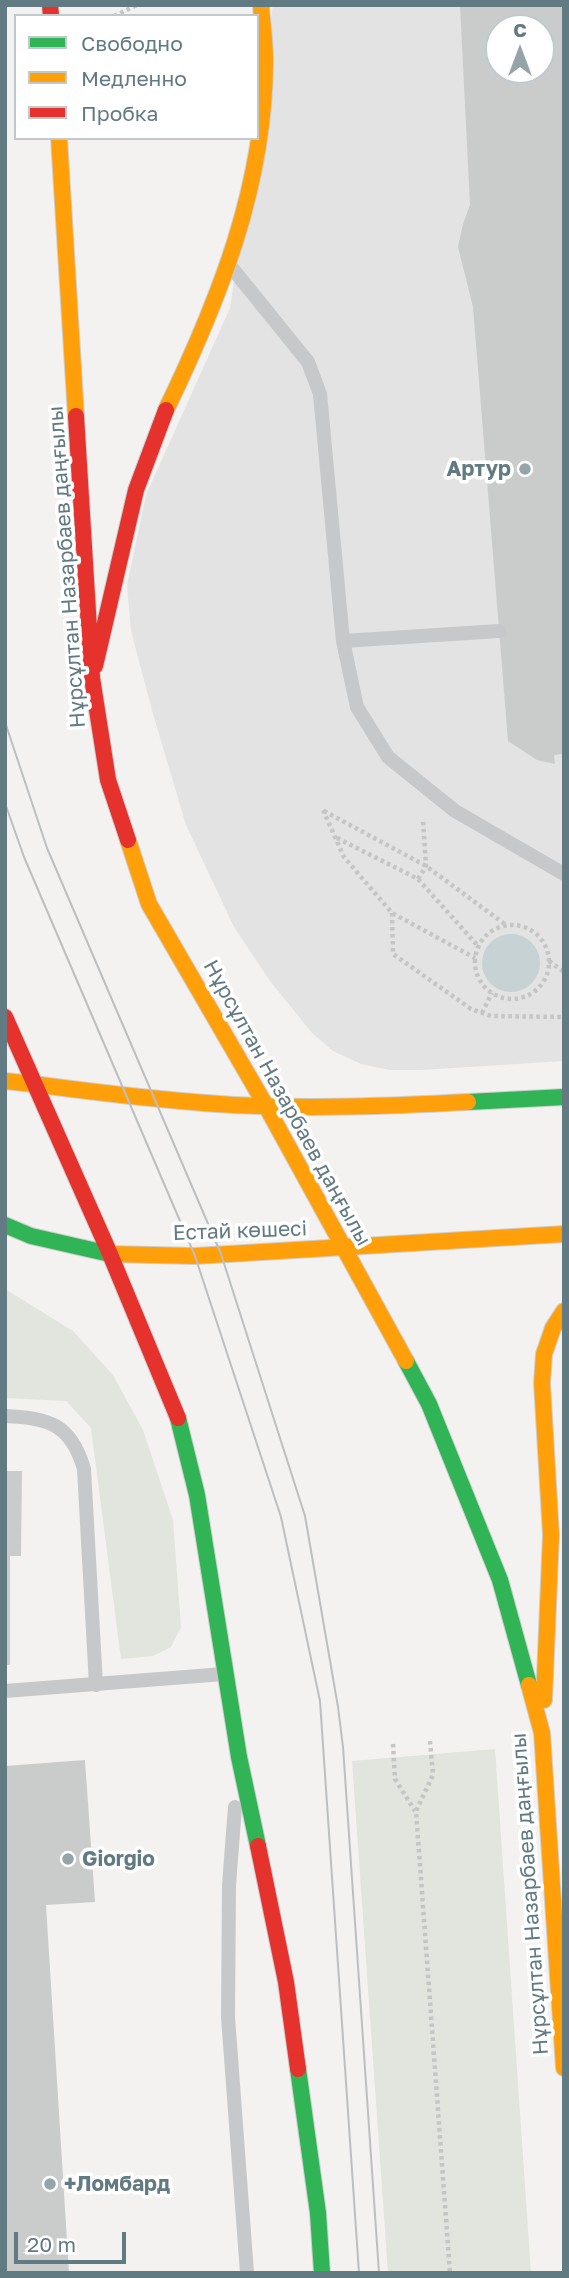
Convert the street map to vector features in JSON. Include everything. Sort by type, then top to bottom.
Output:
[{"type":"main road","points":[[259,132],[265,59],[261,5]]},
{"type":"main road","name":"Нұрсұлтан Назарбаев даңғылы","points":[[59,140],[92,678],[108,780],[149,904],[345,1247],[429,1404],[500,1580],[542,1733],[564,2068]]},
{"type":"main road","points":[[92,678],[136,490],[165,411],[202,335],[229,264],[250,192],[258,140]]},
{"type":"main road","points":[[5,1017],[175,1407],[197,1495],[239,1757],[286,1982],[318,2213],[322,2273]]},
{"type":"main road","points":[[5,1081],[128,1096],[266,1106],[429,1104],[564,1097]]},
{"type":"main road","name":"Естай көшесі","points":[[5,1225],[31,1236],[110,1254],[195,1255],[564,1234]]},
{"type":"main road","points":[[542,1733],[556,1595],[542,1383],[544,1354],[553,1328],[564,1311]]},
{"type":"lane","points":[[229,264],[308,362],[320,394],[343,641],[357,707],[388,757],[455,811],[564,874]]},
{"type":"lane","points":[[343,641],[499,631]]},
{"type":"lane","points":[[5,1416],[28,1417],[48,1422],[67,1432],[79,1450],[84,1469],[96,1685]]},
{"type":"lane","points":[[5,1691],[227,1673]]},
{"type":"lane","points":[[239,1757],[229,1885],[228,2017],[247,2273]]},
{"type":"path","points":[[118,14],[136,5]]},
{"type":"path","points":[[418,879],[426,866],[420,782]]},
{"type":"path","points":[[475,958],[392,914],[344,857],[323,810],[426,866],[507,925]]},
{"type":"path","points":[[336,838],[418,879],[478,946]]},
{"type":"path","points":[[392,914],[393,954],[471,1009],[491,1016],[564,1017]]},
{"type":"path","points":[[507,925],[530,930],[540,938],[549,961],[542,984],[533,993],[522,998],[509,999],[492,993],[480,981],[475,970],[478,946],[485,936],[507,925]]},
{"type":"path","points":[[549,961],[564,972]]},
{"type":"path","points":[[482,1013],[492,993]]},
{"type":"path","points":[[416,1811],[433,1775],[430,1741]]},
{"type":"path","points":[[393,1744],[395,1779],[416,1811],[450,2273]]},
{"type":"shaded area","points":[[273,5],[564,5],[564,1061],[390,1070],[361,1064],[333,1051],[312,1033],[270,981],[234,927],[186,825],[131,631],[127,585],[146,495],[230,308],[254,140],[259,140],[259,104]]},
{"type":"shaded area","points":[[511,934],[532,942],[540,963],[532,984],[511,992],[490,984],[482,963],[490,942]]},
{"type":"shaded area","points":[[5,1289],[73,1331],[113,1375],[143,1430],[173,1520],[181,1627],[171,1647],[153,1656],[121,1659],[91,1428],[66,1401],[5,1398]]},
{"type":"shaded area","points":[[495,1749],[531,2273],[388,2273],[352,1761]]},
{"type":"building","name":"Артур","points":[[460,5],[564,5],[564,754],[554,755],[555,764],[537,760],[508,741],[473,307],[458,247],[470,205]]},
{"type":"building","points":[[5,1471],[22,1471],[21,1556],[10,1556],[10,1665],[5,1665]]},
{"type":"building","points":[[85,1760],[95,1902],[46,1905],[69,2273],[5,2273],[5,1766]]},
{"type":"tram line","points":[[5,722],[47,848],[221,1254],[305,1516],[343,1747],[379,2273]]},
{"type":"tram line","points":[[5,803],[24,857],[195,1256],[281,1517],[320,1701],[359,2273]]},
{"type":"traffic: fast","points":[[468,1102],[564,1097]]},
{"type":"traffic: fast","points":[[5,1225],[31,1236],[110,1254]]},
{"type":"traffic: fast","points":[[406,1361],[429,1404],[500,1580],[529,1685]]},
{"type":"traffic: fast","points":[[178,1418],[197,1495],[239,1757],[258,1846]]},
{"type":"traffic: fast","points":[[298,2069],[318,2213],[322,2273]]},
{"type":"traffic: slow","points":[[259,135],[265,52],[261,5]]},
{"type":"traffic: slow","points":[[59,140],[76,416]]},
{"type":"traffic: slow","points":[[166,410],[204,326],[236,240],[258,140]]},
{"type":"traffic: slow","points":[[128,840],[149,904],[266,1106],[406,1361]]},
{"type":"traffic: slow","points":[[5,1081],[33,1084]]},
{"type":"traffic: slow","points":[[33,1084],[234,1105],[292,1107],[468,1102]]},
{"type":"traffic: slow","points":[[110,1254],[195,1256],[564,1234]]},
{"type":"traffic: slow","points":[[544,1700],[551,1535],[542,1383],[544,1354],[553,1328],[564,1311]]},
{"type":"traffic: slow","points":[[529,1685],[542,1733],[564,2068]]},
{"type":"traffic: jam","points":[[50,5],[51,14]]},
{"type":"traffic: jam","points":[[95,666],[136,490],[166,410]]},
{"type":"traffic: jam","points":[[76,416],[92,678],[108,780],[128,840]]},
{"type":"traffic: jam","points":[[5,1017],[110,1254],[178,1418]]},
{"type":"traffic: jam","points":[[258,1846],[286,1982],[298,2069]]},
{"type":"place","name":"Артур","points":[[525,469]]},
{"type":"place","name":"Giorgio","points":[[68,1859]]},
{"type":"place","name":"+Ломбард","points":[[50,2184]]}]
